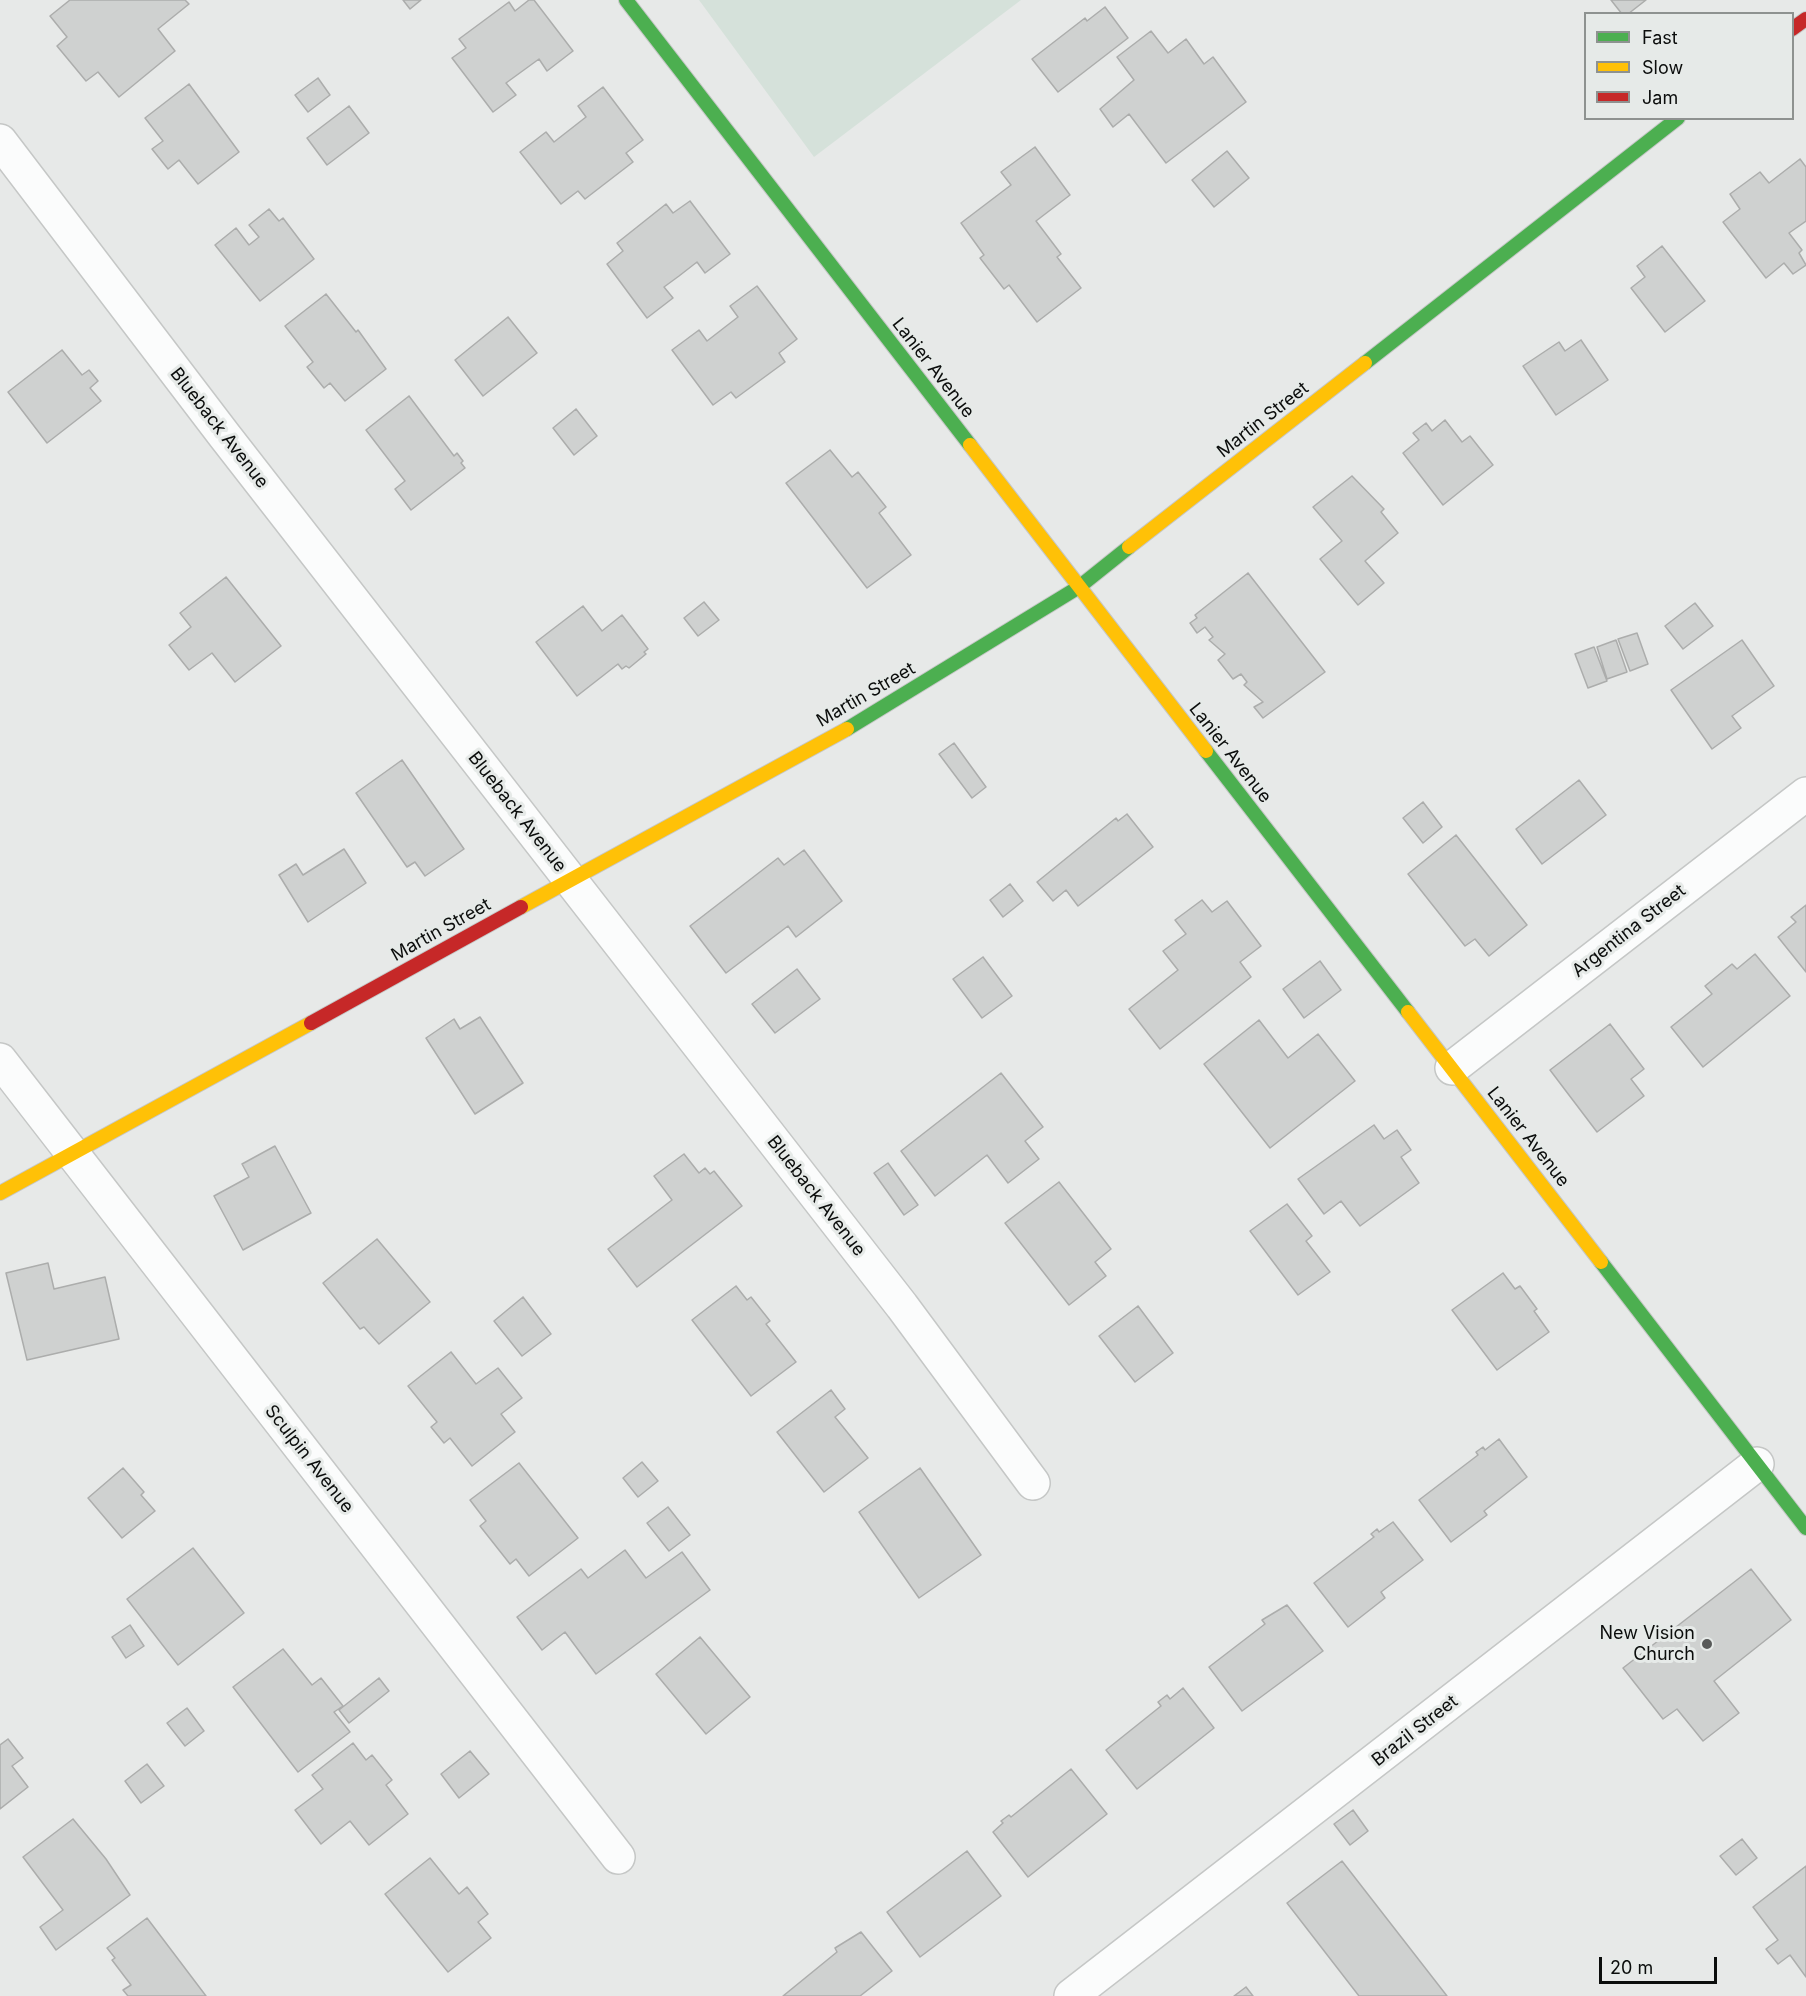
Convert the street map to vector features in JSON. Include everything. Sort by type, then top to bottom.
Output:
[{"type":"street","name":"Lanier Avenue","points":[[626,0],[1806,1528]]},
{"type":"street","name":"Martin Street","points":[[0,1193],[861,721],[1079,587],[1675,120]]},
{"type":"street","name":"Blueback Avenue","points":[[0,141],[569,880],[902,1306],[1033,1483]]},
{"type":"street","name":"Argentina Street","points":[[1452,1068],[1806,794]]},
{"type":"street","name":"Sculpin Avenue","points":[[0,1060],[618,1857]]},
{"type":"street","name":"Brazil Street","points":[[1071,1996],[1757,1464]]},
{"type":"shaded area","points":[[699,0],[1021,0],[814,157]]},
{"type":"building","points":[[70,0],[185,0],[189,4],[158,29],[175,51],[119,97],[98,72],[86,81],[57,46],[67,37],[50,16]]},
{"type":"building","points":[[403,0],[421,0],[410,9]]},
{"type":"building","points":[[529,0],[534,0],[573,51],[547,71],[539,59],[506,83],[516,95],[493,112],[452,58],[466,48],[459,39],[509,2],[515,11]]},
{"type":"building","points":[[1611,0],[1646,0],[1631,12],[1620,12]]},
{"type":"building","points":[[1105,7],[1128,38],[1058,92],[1032,59],[1085,18],[1087,21]]},
{"type":"building","points":[[1151,31],[1168,53],[1186,39],[1204,64],[1213,57],[1246,102],[1166,163],[1129,114],[1113,127],[1100,109],[1134,80],[1117,57]]},
{"type":"building","points":[[318,78],[330,95],[308,112],[295,95]]},
{"type":"building","points":[[189,84],[239,152],[198,184],[179,160],[168,169],[152,149],[163,141],[145,118]]},
{"type":"building","points":[[603,87],[643,140],[626,153],[633,162],[585,199],[578,191],[561,204],[520,152],[546,132],[554,142],[586,117],[578,106]]},
{"type":"building","points":[[349,106],[369,133],[327,165],[307,138]]},
{"type":"building","points":[[1035,147],[1070,195],[1036,221],[1061,254],[1057,257],[1081,288],[1037,322],[1009,285],[1004,289],[980,258],[984,255],[961,223],[1011,185],[1001,172]]},
{"type":"building","points":[[1227,151],[1249,178],[1214,207],[1192,180]]},
{"type":"building","points":[[1800,159],[1806,167],[1806,221],[1789,233],[1802,250],[1799,253],[1806,265],[1793,274],[1784,263],[1766,278],[1723,222],[1740,209],[1730,194],[1760,172],[1769,183]]},
{"type":"building","points":[[690,201],[730,254],[705,273],[697,262],[664,287],[673,298],[647,318],[607,264],[623,251],[617,243],[666,204],[673,213]]},
{"type":"building","points":[[269,209],[279,221],[283,218],[314,259],[260,301],[215,245],[236,228],[249,245],[259,237],[249,225]]},
{"type":"building","points":[[1662,246],[1705,301],[1665,332],[1631,288],[1645,277],[1637,266]]},
{"type":"building","points":[[757,286],[797,339],[779,353],[785,362],[736,398],[731,392],[713,405],[672,350],[699,330],[707,341],[738,317],[730,306]]},
{"type":"building","points":[[326,294],[356,332],[358,330],[386,369],[345,401],[330,383],[324,388],[307,367],[313,362],[285,326]]},
{"type":"building","points":[[508,317],[537,353],[483,396],[455,360]]},
{"type":"building","points":[[1581,340],[1608,380],[1556,415],[1523,366],[1559,342],[1565,351]]},
{"type":"building","points":[[62,350],[82,375],[89,370],[98,381],[90,388],[101,401],[47,443],[8,392]]},
{"type":"building","points":[[409,396],[454,456],[457,453],[465,468],[411,510],[395,489],[405,481],[366,430]]},
{"type":"building","points":[[576,409],[597,436],[574,455],[553,428]]},
{"type":"building","points":[[1445,420],[1462,442],[1470,436],[1493,465],[1443,505],[1403,453],[1419,440],[1413,433],[1426,423],[1432,431]]},
{"type":"building","points":[[830,450],[852,477],[858,472],[886,507],[879,513],[911,555],[867,588],[786,483]]},
{"type":"building","points":[[1352,476],[1384,509],[1381,512],[1398,533],[1365,561],[1384,583],[1358,605],[1320,559],[1342,541],[1313,507]]},
{"type":"building","points":[[1248,573],[1325,672],[1263,718],[1254,707],[1263,702],[1244,685],[1247,682],[1241,674],[1233,679],[1218,660],[1225,654],[1209,640],[1213,637],[1205,627],[1197,633],[1190,623],[1197,618],[1195,615]]},
{"type":"building","points":[[226,577],[281,646],[235,682],[212,653],[189,670],[169,645],[191,627],[180,613]]},
{"type":"building","points":[[704,602],[719,620],[698,636],[684,618]]},
{"type":"building","points":[[1695,603],[1713,626],[1683,649],[1665,626]]},
{"type":"building","points":[[583,606],[602,631],[622,615],[648,649],[644,652],[646,654],[629,668],[626,666],[622,669],[618,664],[577,696],[536,642]]},
{"type":"building","points":[[1637,633],[1648,664],[1630,671],[1618,639]]},
{"type":"building","points":[[1616,640],[1627,672],[1607,679],[1597,647]]},
{"type":"building","points":[[1742,640],[1774,686],[1732,716],[1741,728],[1712,749],[1671,690]]},
{"type":"building","points":[[1594,647],[1607,681],[1588,688],[1575,654]]},
{"type":"building","points":[[954,743],[986,787],[972,798],[939,754]]},
{"type":"building","points":[[402,760],[464,849],[425,876],[415,862],[407,867],[356,793]]},
{"type":"building","points":[[1579,780],[1606,815],[1542,864],[1516,829]]},
{"type":"building","points":[[1423,802],[1442,827],[1423,843],[1403,818]]},
{"type":"building","points":[[1127,814],[1153,847],[1078,906],[1066,890],[1053,901],[1037,882],[1116,818],[1118,821]]},
{"type":"building","points":[[1456,835],[1527,925],[1489,956],[1475,939],[1465,946],[1408,874]]},
{"type":"building","points":[[344,849],[366,883],[308,922],[279,875],[296,864],[303,875]]},
{"type":"building","points":[[804,850],[842,901],[796,937],[788,926],[726,973],[690,926],[778,858],[784,865]]},
{"type":"building","points":[[1010,884],[1023,901],[1003,917],[990,900]]},
{"type":"building","points":[[1202,900],[1212,912],[1227,901],[1261,946],[1240,962],[1251,977],[1160,1049],[1129,1009],[1178,970],[1163,951],[1186,934],[1175,920]]},
{"type":"building","points":[[1806,905],[1806,972],[1778,937],[1796,922],[1791,917]]},
{"type":"building","points":[[1755,954],[1790,996],[1703,1067],[1671,1027],[1712,994],[1705,986],[1732,964],[1737,969]]},
{"type":"building","points":[[983,957],[1012,996],[982,1018],[953,979]]},
{"type":"building","points":[[1320,961],[1341,990],[1304,1018],[1283,989]]},
{"type":"building","points":[[797,969],[820,999],[775,1033],[752,1004]]},
{"type":"building","points":[[480,1017],[523,1083],[475,1114],[426,1038],[454,1019],[460,1029]]},
{"type":"building","points":[[1259,1020],[1288,1058],[1318,1034],[1355,1081],[1270,1148],[1204,1064]]},
{"type":"building","points":[[1610,1024],[1644,1069],[1631,1079],[1644,1096],[1597,1132],[1550,1070]]},
{"type":"building","points":[[1001,1073],[1043,1127],[1025,1141],[1039,1159],[1008,1183],[987,1155],[935,1196],[901,1151]]},
{"type":"building","points":[[1374,1125],[1384,1139],[1397,1130],[1411,1150],[1401,1157],[1419,1183],[1360,1226],[1341,1201],[1324,1214],[1298,1179]]},
{"type":"building","points":[[275,1146],[311,1213],[243,1250],[214,1196],[249,1177],[242,1164]]},
{"type":"building","points":[[684,1154],[699,1173],[705,1168],[710,1174],[714,1171],[742,1206],[637,1287],[608,1249],[672,1200],[654,1176]]},
{"type":"building","points":[[888,1163],[918,1205],[904,1215],[874,1173]]},
{"type":"building","points":[[1059,1182],[1111,1249],[1095,1262],[1106,1276],[1069,1305],[1005,1223]]},
{"type":"building","points":[[1287,1204],[1312,1236],[1306,1241],[1330,1272],[1298,1295],[1250,1231]]},
{"type":"building","points":[[377,1239],[430,1302],[379,1344],[364,1327],[360,1329],[323,1283]]},
{"type":"building","points":[[48,1263],[54,1289],[105,1277],[119,1339],[27,1360],[6,1273]]},
{"type":"building","points":[[1503,1273],[1515,1289],[1520,1286],[1537,1309],[1534,1311],[1549,1332],[1497,1370],[1452,1310]]},
{"type":"building","points":[[736,1286],[747,1300],[751,1297],[770,1321],[766,1324],[796,1362],[751,1396],[692,1320]]},
{"type":"building","points":[[523,1297],[551,1334],[522,1356],[494,1321]]},
{"type":"building","points":[[1138,1306],[1173,1353],[1135,1382],[1099,1336]]},
{"type":"building","points":[[451,1352],[476,1384],[498,1368],[522,1398],[501,1414],[515,1432],[472,1466],[450,1438],[444,1443],[431,1427],[437,1422],[408,1386]]},
{"type":"building","points":[[831,1390],[845,1409],[835,1417],[868,1458],[824,1492],[777,1432]]},
{"type":"building","points":[[1499,1439],[1527,1477],[1484,1511],[1487,1515],[1451,1542],[1419,1500],[1478,1455],[1476,1452],[1483,1447],[1485,1450]]},
{"type":"building","points":[[642,1462],[658,1481],[638,1497],[623,1478]]},
{"type":"building","points":[[519,1463],[578,1538],[529,1576],[516,1559],[510,1564],[480,1526],[486,1521],[470,1500]]},
{"type":"building","points":[[123,1468],[144,1492],[141,1495],[155,1511],[122,1538],[88,1498]]},
{"type":"building","points":[[920,1468],[981,1555],[919,1598],[859,1512]]},
{"type":"building","points":[[668,1507],[690,1535],[669,1551],[647,1523]]},
{"type":"building","points":[[1393,1522],[1423,1560],[1381,1592],[1385,1598],[1348,1627],[1314,1583],[1374,1537],[1371,1534],[1377,1529],[1379,1532]]},
{"type":"building","points":[[193,1548],[244,1613],[178,1665],[127,1599]]},
{"type":"building","points":[[625,1550],[646,1578],[682,1552],[710,1590],[596,1674],[565,1632],[542,1650],[517,1617],[581,1569],[588,1578]]},
{"type":"building","name":"New Vision Church","points":[[1751,1569],[1791,1620],[1714,1681],[1739,1713],[1703,1741],[1677,1709],[1663,1719],[1623,1668]]},
{"type":"building","points":[[1287,1605],[1323,1651],[1242,1711],[1209,1667],[1265,1624],[1262,1620]]},
{"type":"building","points":[[130,1625],[144,1646],[126,1658],[112,1637]]},
{"type":"building","points":[[700,1637],[750,1697],[706,1734],[656,1674]]},
{"type":"building","points":[[283,1649],[312,1685],[321,1678],[343,1706],[334,1712],[350,1732],[298,1772],[233,1687]]},
{"type":"building","points":[[379,1678],[389,1691],[349,1723],[339,1710]]},
{"type":"building","points":[[1183,1688],[1214,1728],[1137,1789],[1106,1750],[1161,1706],[1158,1702],[1167,1695],[1170,1699]]},
{"type":"building","points":[[187,1708],[204,1731],[185,1746],[167,1723]]},
{"type":"building","points":[[8,1739],[23,1758],[12,1766],[28,1787],[0,1809],[0,1745]]},
{"type":"building","points":[[353,1743],[366,1760],[372,1755],[392,1780],[386,1785],[408,1814],[369,1845],[350,1821],[321,1844],[295,1810],[323,1789],[312,1775]]},
{"type":"building","points":[[470,1751],[489,1774],[459,1798],[441,1774]]},
{"type":"building","points":[[147,1764],[164,1786],[141,1803],[125,1781]]},
{"type":"building","points":[[1071,1769],[1107,1814],[1028,1877],[993,1832],[1003,1823],[1001,1821],[1009,1815],[1011,1817]]},
{"type":"building","points":[[1353,1810],[1368,1831],[1350,1845],[1334,1824]]},
{"type":"building","points":[[73,1819],[106,1859],[130,1895],[56,1950],[40,1927],[63,1910],[23,1857]]},
{"type":"building","points":[[1742,1839],[1757,1858],[1736,1875],[1720,1856]]},
{"type":"building","points":[[967,1851],[1001,1896],[920,1957],[887,1912]]},
{"type":"building","points":[[430,1858],[459,1894],[467,1887],[488,1914],[478,1922],[491,1938],[448,1972],[385,1894]]},
{"type":"building","points":[[1342,1861],[1447,1996],[1359,1996],[1287,1903]]},
{"type":"building","points":[[1806,1866],[1806,1977],[1790,1955],[1778,1964],[1766,1949],[1778,1940],[1753,1907]]},
{"type":"building","points":[[147,1918],[206,1996],[128,1996],[123,1990],[131,1985],[112,1960],[115,1958],[107,1948]]},
{"type":"building","points":[[861,1932],[892,1971],[860,1996],[783,1996],[837,1952],[835,1948]]},
{"type":"building","points":[[1246,1987],[1253,1996],[1234,1996]]},
{"type":"traffic: fast","points":[[626,0],[970,445]]},
{"type":"traffic: fast","points":[[1365,363],[1675,120]]},
{"type":"traffic: fast","points":[[847,729],[1079,587],[1129,547]]},
{"type":"traffic: fast","points":[[1206,751],[1408,1012]]},
{"type":"traffic: fast","points":[[1601,1262],[1806,1528]]},
{"type":"traffic: slow","points":[[1129,547],[1365,363]]},
{"type":"traffic: slow","points":[[970,445],[1206,751]]},
{"type":"traffic: slow","points":[[521,907],[847,729]]},
{"type":"traffic: slow","points":[[1408,1012],[1601,1262]]},
{"type":"traffic: slow","points":[[0,1193],[311,1023]]},
{"type":"traffic: jam","points":[[1794,28],[1806,19]]},
{"type":"traffic: jam","points":[[311,1023],[521,907]]},
{"type":"place","name":"New Vision Church","points":[[1707,1644]]}]
